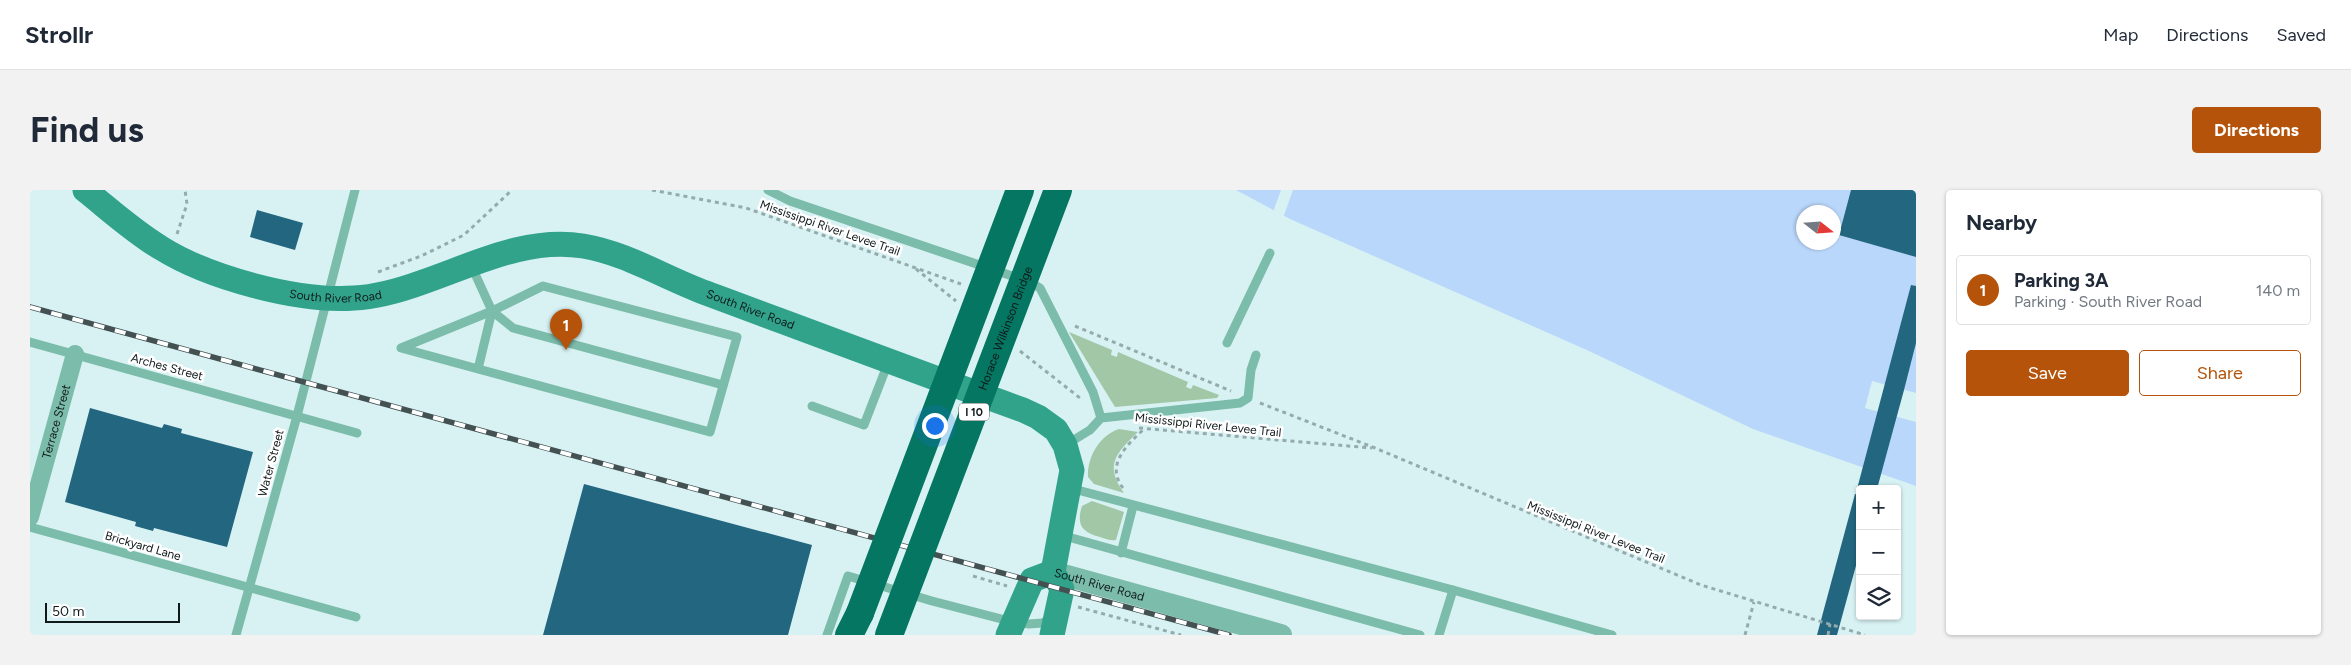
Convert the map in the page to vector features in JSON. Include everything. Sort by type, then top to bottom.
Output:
[{"type":"highway","name":"I 10","points":[[854,628],[1020,190]]},
{"type":"highway","name":"Horace Wilkinson Bridge","points":[[889,635],[1058,190]]},
{"type":"main road","name":"South River Road","points":[[85,190],[142,236],[180,258],[222,276],[327,298],[381,295],[421,283],[502,253],[535,245],[567,244],[602,250],[699,290],[1038,418],[1056,430],[1065,445],[1072,470],[1053,572]]},
{"type":"main road","points":[[1010,628],[1032,580],[1053,572],[1062,589],[1055,626]]},
{"type":"street","name":"Terrace Street","points":[[30,517],[75,354]]},
{"type":"street","name":"South River Road","points":[[1053,572],[1281,635]]},
{"type":"lane","name":"Water Street","points":[[236,635],[297,416],[355,190]]},
{"type":"lane","points":[[768,190],[790,201],[1030,282],[1040,288],[1093,392],[1102,418]]},
{"type":"lane","points":[[1227,343],[1270,254]]},
{"type":"lane","points":[[471,264],[492,311],[513,328],[723,385]]},
{"type":"lane","points":[[543,286],[737,336],[710,432],[400,348],[492,311],[543,286]]},
{"type":"lane","points":[[478,369],[492,311]]},
{"type":"lane","name":"Arches Street","points":[[30,342],[357,433]]},
{"type":"lane","points":[[1065,445],[1090,430],[1102,418],[1240,403],[1248,398],[1251,370],[1256,355]]},
{"type":"lane","points":[[812,406],[864,425],[888,361]]},
{"type":"lane","points":[[1070,488],[1453,590],[1612,635]]},
{"type":"lane","points":[[1121,553],[1135,506]]},
{"type":"lane","name":"Brickyard Lane","points":[[30,527],[356,617]]},
{"type":"lane","points":[[1059,534],[1121,553],[1420,635]]},
{"type":"lane","points":[[828,635],[848,576],[932,601],[1010,628],[1042,623],[1055,626]]},
{"type":"lane","points":[[1439,635],[1453,590]]},
{"type":"path","points":[[180,238],[176,233],[187,204],[185,190]]},
{"type":"path","points":[[370,273],[422,256],[458,238],[512,190]]},
{"type":"path","name":"Mississippi River Levee Trail","points":[[652,190],[746,208],[965,286]]},
{"type":"path","name":"Mississippi River Levee Trail","points":[[913,267],[962,306]]},
{"type":"path","name":"Mississippi River Levee Trail","points":[[1054,318],[1375,448],[1566,530],[1701,585],[1865,635]]},
{"type":"path","points":[[1013,346],[1084,400],[1102,418]]},
{"type":"path","name":"Mississippi River Levee Trail","points":[[1133,428],[1375,448]]},
{"type":"path","points":[[1135,506],[1118,482],[1116,467],[1129,443],[1144,429]]},
{"type":"path","points":[[1745,635],[1754,602]]},
{"type":"path","points":[[1828,635],[1830,624]]},
{"type":"green space","points":[[1069,332],[1112,350],[1111,355],[1117,357],[1118,352],[1188,382],[1186,387],[1191,389],[1193,385],[1219,395],[1217,398],[1115,407]]},
{"type":"green space","points":[[1119,429],[1138,432],[1124,446],[1115,460],[1115,475],[1124,493],[1094,484],[1088,477],[1088,469],[1096,448],[1106,436]]},
{"type":"green space","points":[[1092,501],[1124,512],[1116,540],[1108,540],[1094,535],[1082,527],[1080,513],[1082,506]]},
{"type":"water","points":[[1236,190],[1916,190],[1916,486],[1753,429],[1589,351],[1290,219]]},
{"type":"pier","points":[[1281,190],[1293,190],[1283,218],[1273,212]]},
{"type":"pier","points":[[1872,381],[1916,393],[1916,422],[1865,408]]},
{"type":"building","points":[[1851,190],[1916,190],[1916,257],[1841,236],[1841,228]]},
{"type":"building","points":[[257,210],[303,223],[295,250],[250,237]]},
{"type":"building","points":[[1911,285],[1916,286],[1916,343],[1878,485],[1858,485]]},
{"type":"building","points":[[90,408],[162,428],[164,424],[182,429],[181,433],[253,452],[227,547],[154,528],[153,531],[135,526],[136,522],[65,502]]},
{"type":"building","points":[[584,484],[812,545],[788,635],[543,635]]},
{"type":"building","points":[[1856,494],[1856,566],[1837,635],[1817,635]]},
{"type":"railway","points":[[30,307],[1229,635]]},
{"type":"place","name":"Parking 3A","points":[[566,350]]}]
